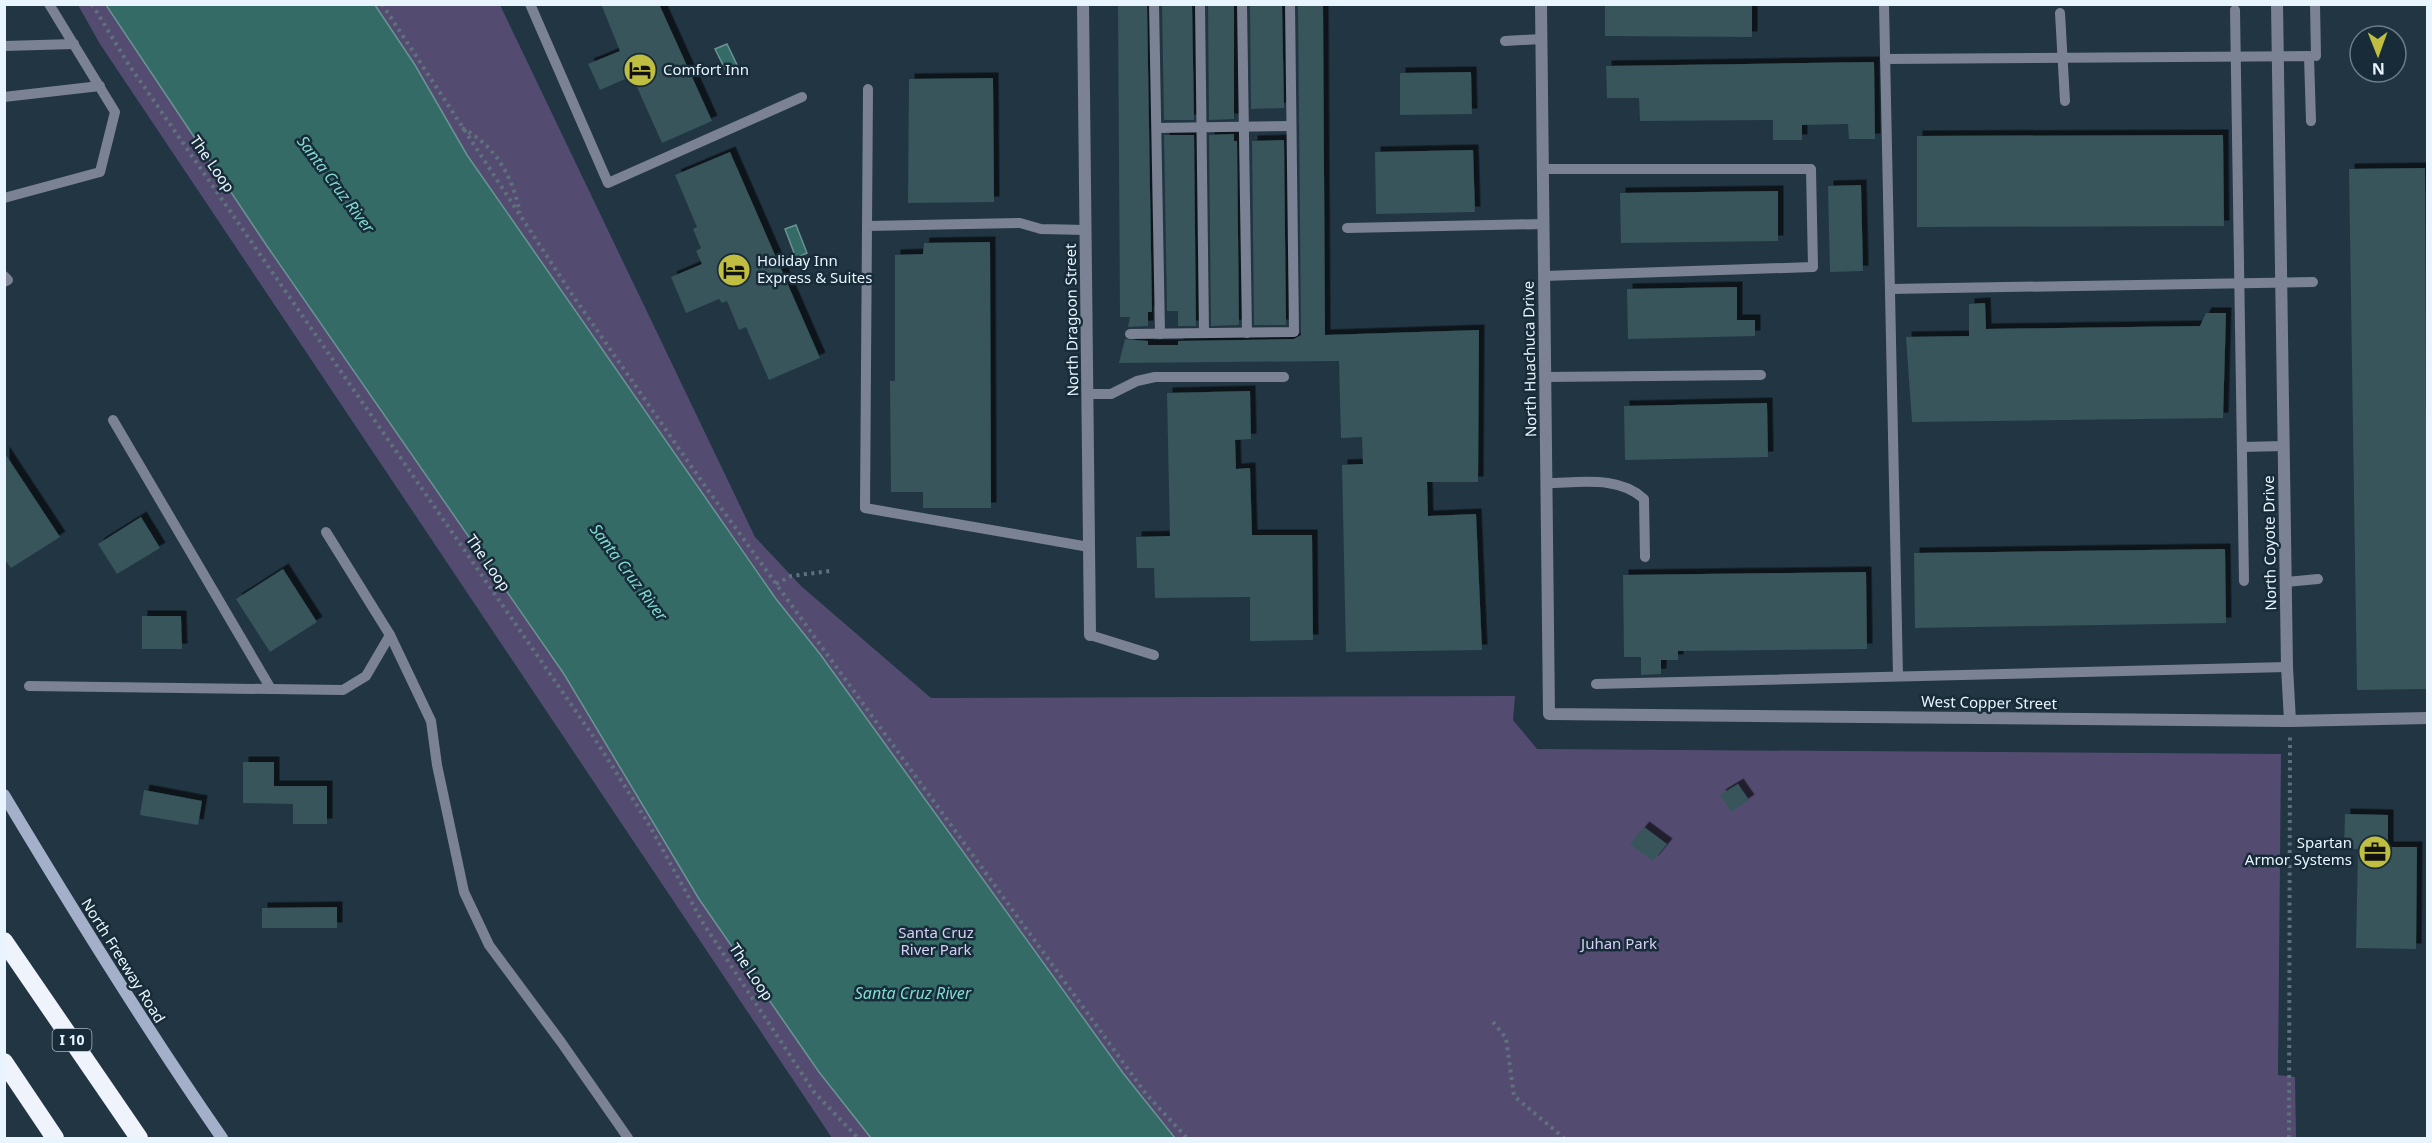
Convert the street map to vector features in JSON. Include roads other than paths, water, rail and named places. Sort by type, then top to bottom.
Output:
[{"type":"highway","name":"I 10","points":[[4,941],[139,1138]]},
{"type":"highway","points":[[4,1062],[55,1138]]},
{"type":"highway","points":[[4,1072],[55,1138]]},
{"type":"main road","name":"North Freeway Road","points":[[4,795],[95,947],[166,1058],[222,1138]]},
{"type":"street","name":"North Dragoon Street","points":[[1083,4],[1090,635]]},
{"type":"street","name":"North Huachuca Drive","points":[[1540,4],[1549,714]]},
{"type":"street","name":"North Coyote Drive","points":[[2277,4],[2287,667],[2290,721]]},
{"type":"street","name":"West Copper Street","points":[[1549,714],[2290,721],[2427,718]]},
{"type":"lane","points":[[4,198],[100,172],[115,112],[49,4]]},
{"type":"lane","points":[[530,4],[608,183],[802,97]]},
{"type":"lane","points":[[1154,4],[1160,334]]},
{"type":"lane","points":[[1200,4],[1204,333]]},
{"type":"lane","points":[[1242,4],[1242,127],[1247,333]]},
{"type":"lane","points":[[1130,334],[1294,332],[1290,4]]},
{"type":"lane","points":[[1884,4],[1898,676]]},
{"type":"lane","points":[[2315,4],[2316,56]]},
{"type":"lane","points":[[2235,9],[2244,581]]},
{"type":"lane","points":[[2060,13],[2064,101]]},
{"type":"lane","points":[[1505,41],[1541,39]]},
{"type":"lane","points":[[4,46],[74,44]]},
{"type":"lane","points":[[1885,59],[2310,56],[2311,121]]},
{"type":"lane","points":[[4,97],[99,86]]},
{"type":"lane","points":[[868,89],[865,508],[1089,547]]},
{"type":"lane","points":[[1157,128],[1291,126]]},
{"type":"lane","points":[[1542,169],[1811,169],[1813,267],[1544,276]]},
{"type":"lane","points":[[867,226],[1020,223],[1041,229],[1086,230]]},
{"type":"lane","points":[[1347,228],[1543,224]]},
{"type":"lane","points":[[4,276],[8,280],[4,282]]},
{"type":"lane","points":[[1890,289],[2313,282]]},
{"type":"lane","points":[[1545,377],[1761,375]]},
{"type":"lane","points":[[1087,394],[1111,394],[1137,381],[1155,376],[1284,378]]},
{"type":"lane","points":[[113,420],[271,690]]},
{"type":"lane","points":[[2241,447],[2283,446]]},
{"type":"lane","points":[[1546,483],[1616,483],[1634,489],[1644,499],[1646,557]]},
{"type":"lane","points":[[326,532],[390,635],[431,721],[437,765],[464,892],[484,934],[627,1138]]},
{"type":"lane","points":[[2286,582],[2318,579]]},
{"type":"lane","points":[[29,686],[343,690],[366,676],[390,635]]},
{"type":"lane","points":[[1090,635],[1154,655]]},
{"type":"lane","points":[[1596,684],[2287,667]]},
{"type":"water","name":"Santa Cruz River","points":[[106,5],[375,5],[415,65],[467,155],[776,599],[820,654],[1123,1073],[1175,1138],[871,1138],[819,1072],[699,899],[564,674],[267,246]]},
{"type":"water","points":[[727,44],[739,69],[728,75],[715,49]]},
{"type":"water","points":[[796,225],[807,253],[796,258],[785,229]]},
{"type":"place","name":"Comfort Inn","points":[[640,70]]},
{"type":"place","name":"Holiday Inn Express & Suites","points":[[734,270]]},
{"type":"place","name":"Spartan Armor Systems","points":[[2375,852]]},
{"type":"park label","name":"Santa Cruz River Park","points":[[936,942]]},
{"type":"park label","name":"Juhan Park","points":[[1619,944]]}]
